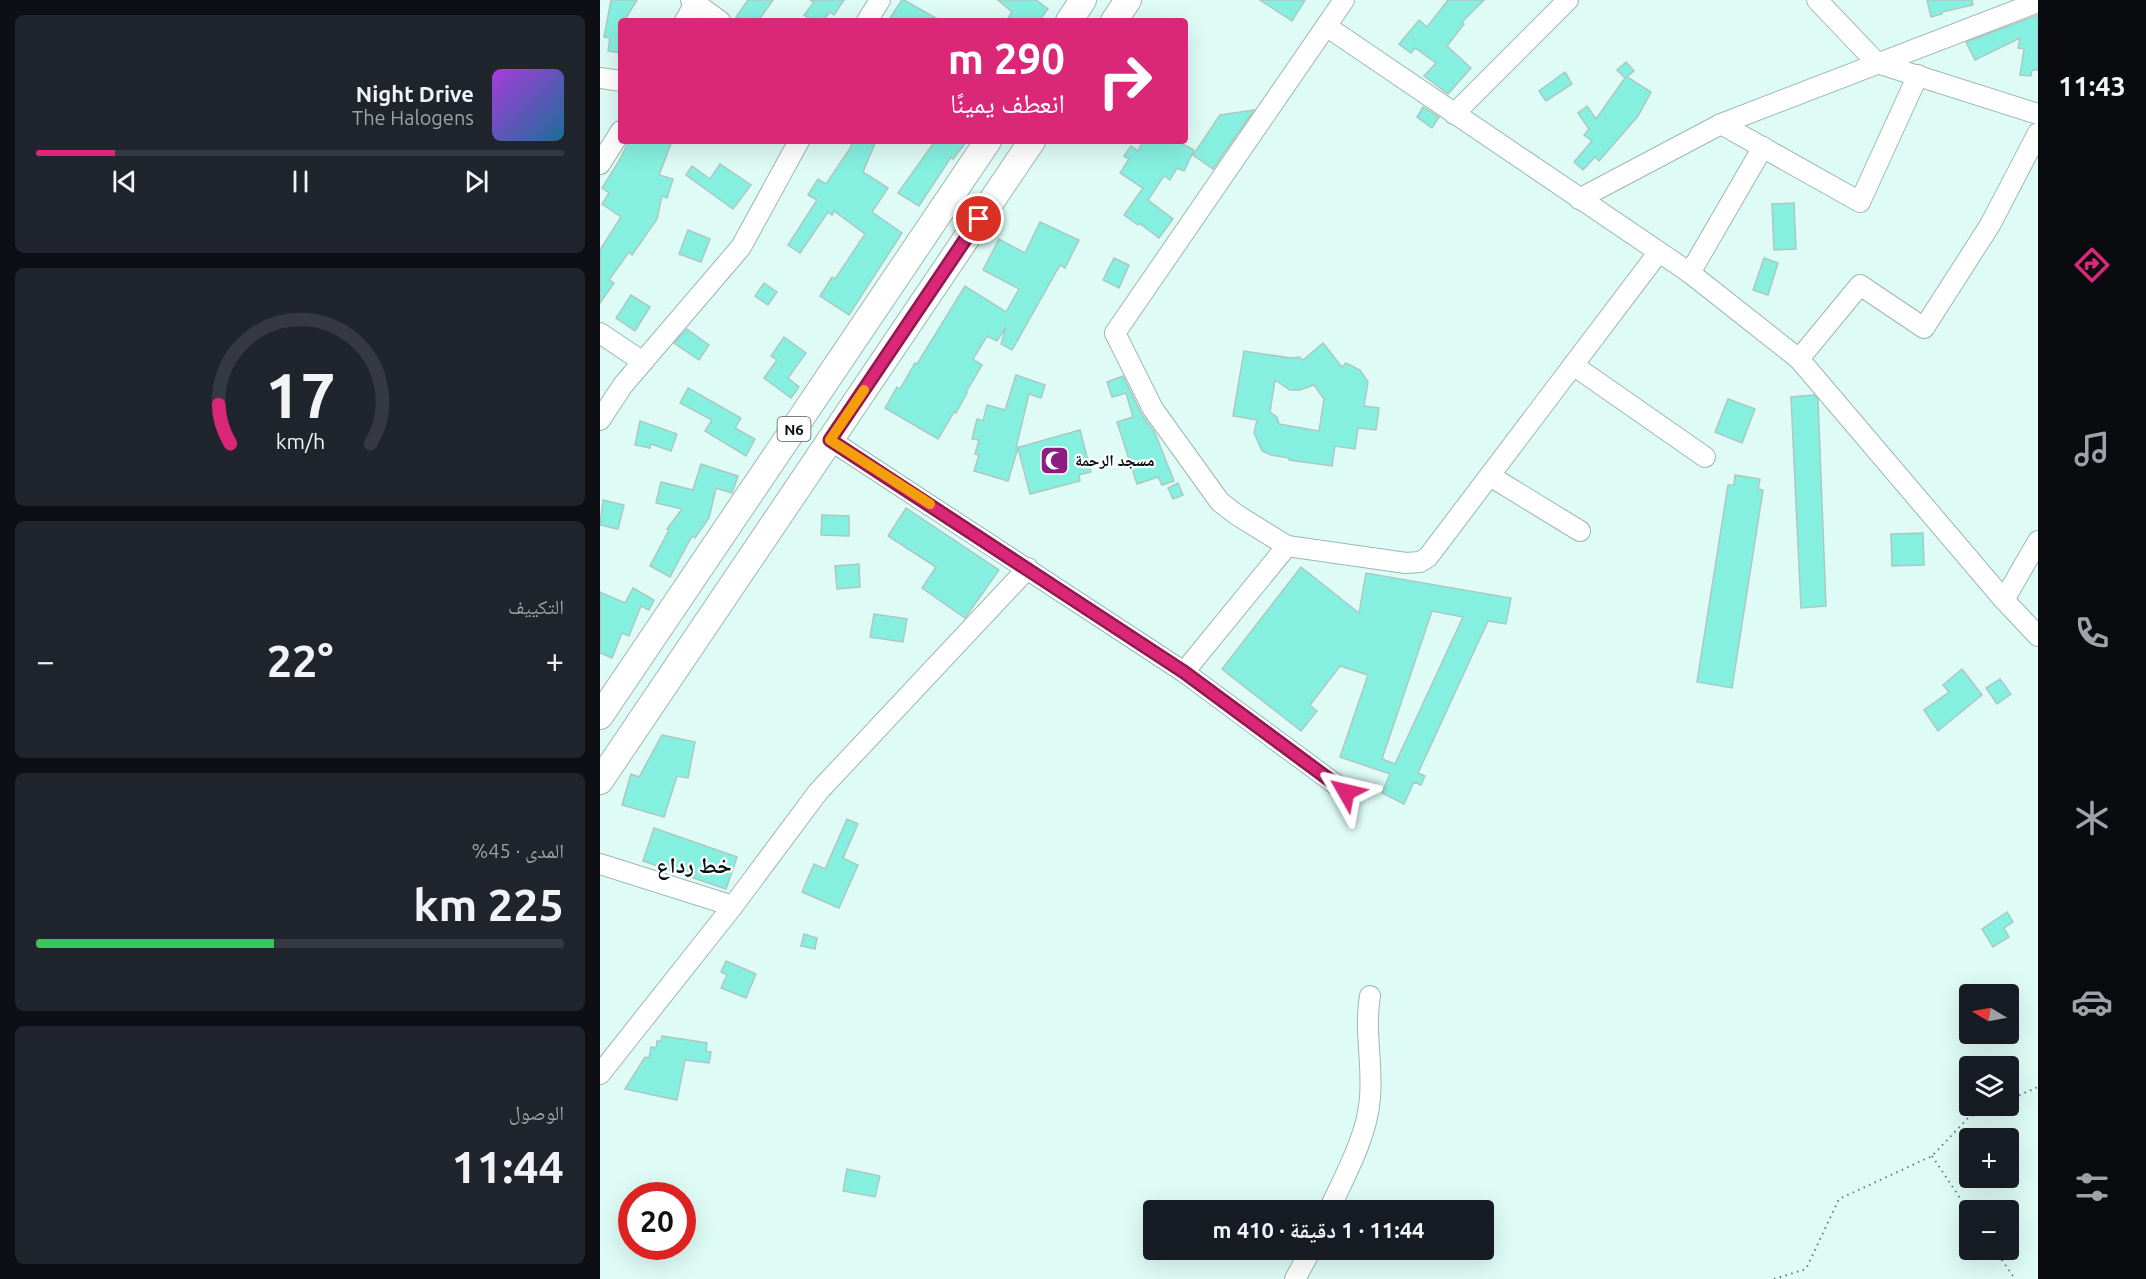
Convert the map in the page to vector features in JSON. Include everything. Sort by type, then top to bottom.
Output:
[{"type":"main road","points":[[1071,18],[1083,0]]},
{"type":"main road","points":[[1116,18],[1128,0]]},
{"type":"main road","name":"N6","points":[[600,716],[986,144]]},
{"type":"main road","name":"N6","points":[[600,781],[1030,144]]},
{"type":"main road","points":[[832,371],[860,396]]},
{"type":"main road","points":[[721,539],[745,566]]},
{"type":"street","points":[[869,18],[880,0]]},
{"type":"street","points":[[1344,0],[1115,333],[1153,409],[1220,502],[1287,546],[1400,563],[1420,562],[1428,557],[1658,253]]},
{"type":"street","points":[[1454,114],[1568,0]]},
{"type":"street","points":[[1816,0],[1877,63],[2038,114]]},
{"type":"street","points":[[686,18],[694,1],[716,18]]},
{"type":"street","points":[[1579,199],[1721,124],[2038,2]]},
{"type":"street","points":[[1326,26],[1690,273],[1799,359],[2004,600],[2038,636]]},
{"type":"street","points":[[1721,124],[1860,202],[1918,75]]},
{"type":"street","points":[[600,78],[618,81]]},
{"type":"street","points":[[1799,359],[1860,285],[1924,328],[1990,225],[2038,133]]},
{"type":"street","points":[[600,164],[618,136]]},
{"type":"street","points":[[600,420],[623,385],[741,248],[797,144]]},
{"type":"street","points":[[1690,273],[1763,147]]},
{"type":"street","points":[[600,333],[643,362]]},
{"type":"street","points":[[1574,365],[1705,457]]},
{"type":"street","points":[[830,440],[1184,672],[1346,792]]},
{"type":"street","points":[[1490,476],[1580,531]]},
{"type":"street","points":[[2004,600],[2038,541]]},
{"type":"street","points":[[1184,672],[1287,546]]},
{"type":"street","points":[[600,1074],[733,906],[818,792],[1028,568]]},
{"type":"street","points":[[600,864],[733,906]]},
{"type":"street","points":[[1333,1200],[1365,1126],[1370,1097],[1367,1012],[1370,996]]},
{"type":"street","points":[[1295,1279],[1305,1260]]},
{"type":"path","points":[[2019,1095],[2038,1087]]},
{"type":"path","points":[[1774,1279],[1806,1269],[1839,1199],[1932,1156],[1971,1116]]},
{"type":"path","points":[[1932,1156],[1961,1200]]},
{"type":"path","points":[[2002,1260],[2015,1279]]},
{"type":"building","points":[[611,0],[637,0],[626,18],[618,18],[618,53],[608,51],[610,38],[604,37]]},
{"type":"building","points":[[748,0],[773,0],[760,18],[736,17]]},
{"type":"building","points":[[810,0],[844,0],[834,15],[830,12],[825,18],[808,18],[804,15],[814,2]]},
{"type":"building","points":[[904,0],[936,18],[890,18]]},
{"type":"building","points":[[998,0],[1036,0],[1048,9],[1041,18],[1008,18],[1012,12]]},
{"type":"building","points":[[1260,0],[1305,0],[1292,21]]},
{"type":"building","points":[[1448,0],[1484,0],[1462,22],[1464,24],[1447,46],[1471,68],[1448,94],[1424,76],[1436,63],[1415,48],[1411,53],[1399,44],[1419,20],[1427,27]]},
{"type":"building","points":[[1927,0],[1972,0],[1973,5],[1931,17]]},
{"type":"building","points":[[2038,15],[2038,70],[2032,70],[2031,76],[2020,75],[2024,49],[2018,48],[2020,38],[1975,60],[1966,42]]},
{"type":"building","points":[[1626,62],[1634,71],[1627,77],[1651,92],[1638,116],[1599,161],[1595,157],[1583,170],[1574,162],[1592,141],[1584,135],[1589,129],[1578,113],[1587,106],[1596,119],[1625,78],[1617,70]]},
{"type":"building","points":[[1565,72],[1572,84],[1546,101],[1539,91]]},
{"type":"building","points":[[1423,107],[1439,117],[1432,128],[1417,117]]},
{"type":"building","points":[[1254,110],[1213,169],[1193,155],[1220,115]]},
{"type":"building","points":[[628,144],[671,144],[659,175],[673,179],[667,198],[662,196],[657,219],[632,255],[629,252],[609,280],[614,283],[600,303],[600,250],[621,217],[602,204],[609,193],[602,188]]},
{"type":"building","points":[[852,144],[875,144],[863,172],[888,188],[872,212],[902,233],[849,315],[820,296],[832,277],[835,279],[865,234],[834,211],[832,215],[828,212],[800,253],[788,245],[817,200],[808,195],[818,179],[826,184]]},
{"type":"building","points":[[933,144],[965,144],[953,159],[951,157],[919,206],[898,193]]},
{"type":"building","points":[[1142,144],[1183,144],[1194,150],[1184,171],[1177,168],[1170,180],[1164,176],[1148,200],[1173,219],[1159,238],[1124,215],[1143,188],[1120,173],[1129,159],[1124,156],[1131,146],[1138,151]]},
{"type":"building","points":[[720,164],[751,185],[733,209],[686,175],[692,166],[710,179]]},
{"type":"building","points":[[1794,203],[1796,249],[1774,250],[1772,204]]},
{"type":"building","points":[[1040,222],[1079,240],[1065,268],[1060,265],[1012,350],[1001,344],[1006,327],[997,341],[987,336],[973,359],[982,365],[956,413],[954,412],[938,439],[885,408],[897,387],[900,389],[915,363],[917,364],[965,286],[1006,312],[1019,289],[983,270],[999,239],[1025,253]]},
{"type":"building","points":[[688,230],[710,239],[701,262],[679,254]]},
{"type":"building","points":[[1114,258],[1129,265],[1119,288],[1103,280]]},
{"type":"building","points":[[1764,258],[1778,263],[1768,295],[1753,290]]},
{"type":"building","points":[[764,283],[777,292],[768,305],[755,296]]},
{"type":"building","points":[[631,295],[650,307],[635,331],[616,318]]},
{"type":"building","points":[[687,329],[709,345],[699,360],[674,343]]},
{"type":"building","points":[[784,337],[806,353],[788,378],[799,387],[791,398],[764,378],[777,360],[771,356]]},
{"type":"building","points":[[1323,343],[1342,367],[1346,363],[1360,370],[1368,382],[1364,406],[1379,408],[1376,430],[1358,428],[1355,449],[1335,446],[1332,466],[1289,460],[1289,458],[1262,451],[1254,433],[1257,420],[1233,416],[1244,351],[1291,358],[1299,357],[1303,360]],"holes":[[[1275,380],[1290,390],[1300,390],[1314,385],[1324,399],[1319,431],[1279,424],[1277,417],[1270,412]]]},
{"type":"building","points":[[1016,375],[1045,385],[1041,398],[1029,394],[1016,448],[1080,430],[1091,472],[1079,475],[1080,481],[1030,494],[1018,448],[1008,481],[974,471],[979,455],[975,454],[979,440],[972,439],[977,419],[983,421],[987,405],[1005,410]]},
{"type":"building","points":[[1123,376],[1142,415],[1155,433],[1174,481],[1162,485],[1158,477],[1137,484],[1117,422],[1133,417],[1126,393],[1112,397],[1107,382]]},
{"type":"building","points":[[688,388],[741,418],[735,428],[755,439],[746,456],[705,431],[712,420],[680,403]]},
{"type":"building","points":[[1814,395],[1818,399],[1826,606],[1801,608],[1791,397]]},
{"type":"building","points":[[1728,399],[1755,409],[1742,443],[1715,432]]},
{"type":"building","points":[[640,421],[677,434],[671,451],[651,444],[650,448],[635,445]]},
{"type":"building","points":[[701,464],[738,476],[732,493],[716,488],[709,518],[695,538],[692,536],[670,577],[650,566],[669,530],[667,529],[682,509],[656,503],[661,482],[693,490]]},
{"type":"building","points":[[1735,475],[1760,479],[1758,489],[1763,490],[1732,688],[1697,682],[1728,485],[1734,485]]},
{"type":"building","points":[[1178,483],[1183,495],[1173,499],[1168,488]]},
{"type":"building","points":[[603,500],[624,505],[618,529],[600,525]]},
{"type":"building","points":[[906,508],[999,570],[965,618],[922,588],[936,567],[888,536]]},
{"type":"building","points":[[822,515],[849,516],[849,536],[821,535]]},
{"type":"building","points":[[1923,533],[1924,565],[1892,566],[1891,534]]},
{"type":"building","points":[[859,564],[860,587],[837,589],[835,566]]},
{"type":"building","points":[[1301,567],[1359,613],[1366,573],[1511,598],[1506,624],[1488,621],[1418,773],[1425,776],[1421,785],[1414,782],[1404,804],[1382,793],[1390,774],[1340,757],[1368,675],[1340,666],[1310,705],[1317,711],[1301,731],[1222,669]],"holes":[[[1432,611],[1463,617],[1395,764],[1382,759]]]},
{"type":"building","points":[[633,588],[654,600],[649,610],[641,606],[629,636],[622,633],[612,658],[600,653],[600,592],[625,603]]},
{"type":"building","points":[[874,614],[907,619],[903,642],[870,637]]},
{"type":"building","points":[[1962,669],[1982,695],[1938,731],[1924,710],[1949,692],[1943,685]]},
{"type":"building","points":[[2000,679],[2011,694],[1997,704],[1986,688]]},
{"type":"building","points":[[662,735],[695,742],[688,778],[677,776],[664,817],[622,805],[631,774],[639,777]]},
{"type":"building","points":[[847,819],[858,824],[843,858],[858,865],[839,908],[802,892],[814,864],[825,869]]},
{"type":"building","points":[[654,828],[737,857],[726,889],[643,861]]},
{"type":"building","points":[[2007,912],[2013,922],[2004,928],[2009,937],[1993,947],[1982,929]]},
{"type":"building","points":[[804,934],[817,938],[815,949],[801,946]]},
{"type":"building","points":[[726,961],[756,974],[746,998],[721,988],[727,975],[721,972]]},
{"type":"building","points":[[662,1036],[707,1043],[706,1051],[711,1052],[709,1063],[685,1060],[677,1100],[625,1089],[645,1057],[649,1058],[651,1047],[656,1048],[657,1041],[661,1041]]},
{"type":"building","points":[[847,1169],[880,1176],[875,1197],[843,1191]]},
{"type":"slow traffic","points":[[864,390],[830,440],[930,504]]},
{"type":"place","name":"مسجد الرحمة","points":[[1054,460]]},
{"type":"district","name":"خط رداع","points":[[694,864]]},
{"type":"route","points":[[979,219],[830,440],[1184,672],[1346,792]]}]
